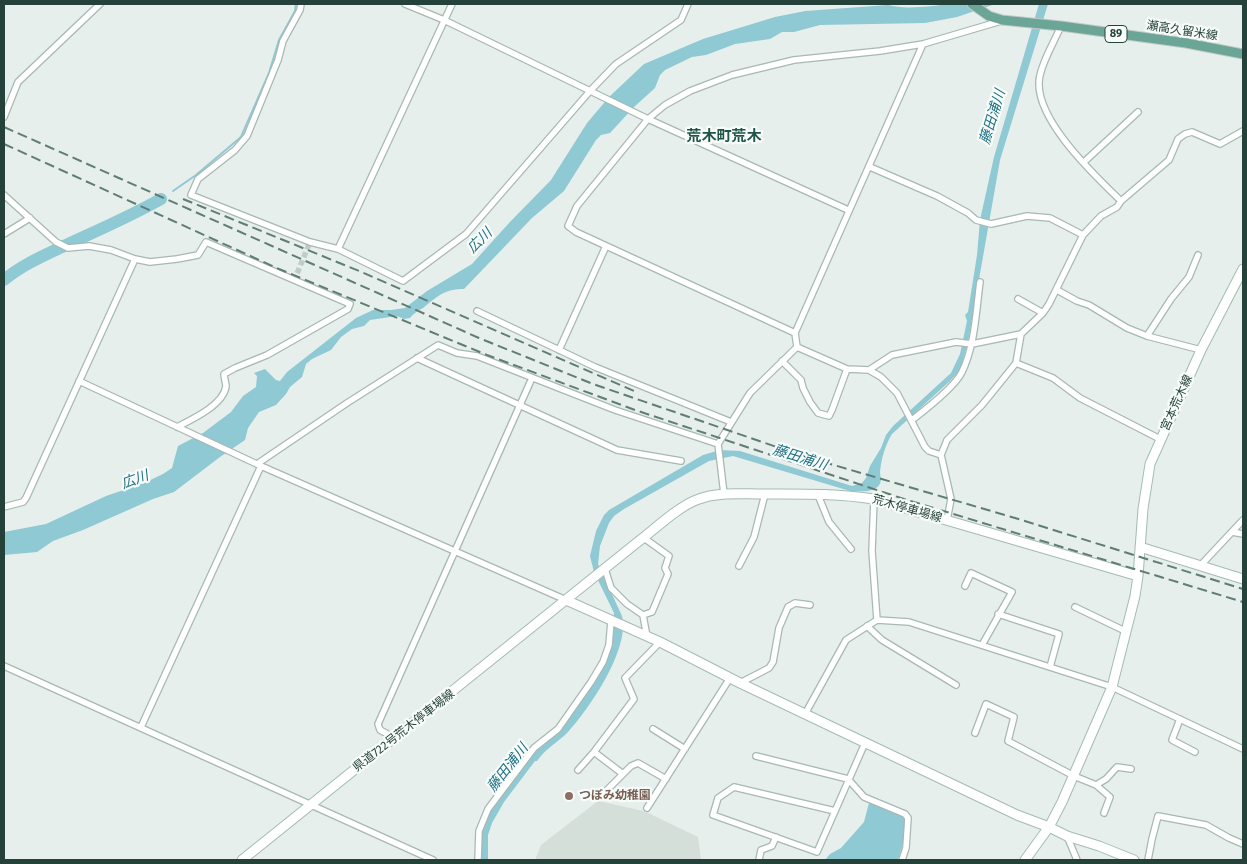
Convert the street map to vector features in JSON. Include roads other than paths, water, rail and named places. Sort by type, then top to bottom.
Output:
[{"type":"main road","name":"瀬高久留米線","points":[[972,4],[989,16],[1002,20],[1186,43],[1243,54]]},
{"type":"main road","name":"宮本荒木線","points":[[1140,547],[1146,481],[1150,464],[1201,350],[1242,273]]},
{"type":"main road","name":"荒木停車場線","points":[[566,600],[687,504],[699,498],[724,494],[818,494],[874,499],[1138,576]]},
{"type":"main road","points":[[1025,860],[1049,827],[1062,802],[1112,687],[1135,596],[1140,547],[1243,579]]},
{"type":"main road","points":[[566,600],[660,642],[865,744],[1017,815],[1067,836],[1134,860]]},
{"type":"main road","name":"県道722号荒木停車場線","points":[[242,860],[566,600]]},
{"type":"street","points":[[4,117],[18,82],[100,4]]},
{"type":"street","points":[[301,4],[300,10],[283,41],[278,60],[247,136],[235,150],[198,180],[191,195],[310,242],[338,249],[403,281],[466,234],[590,91],[616,64],[681,20],[688,4]]},
{"type":"street","points":[[405,4],[444,20],[598,95],[848,210]]},
{"type":"street","points":[[338,249],[452,4]]},
{"type":"street","points":[[795,333],[606,246],[568,226],[577,206],[645,117],[690,91],[732,75],[794,60],[880,51],[923,44],[1002,20]]},
{"type":"street","points":[[1061,26],[1046,56],[1039,77],[1039,97],[1049,120],[1084,162],[1121,201]]},
{"type":"street","points":[[797,347],[795,333],[923,44]]},
{"type":"street","points":[[1084,162],[1138,112]]},
{"type":"street","points":[[869,370],[892,355],[956,342],[972,344],[1021,334],[1043,313],[1057,290],[1083,235],[1101,216],[1117,207],[1121,201],[1169,160],[1178,139],[1192,132],[1220,144],[1243,131]]},
{"type":"street","points":[[870,167],[937,196],[976,220],[991,224],[1027,216],[1050,218],[1083,235]]},
{"type":"street","points":[[4,194],[56,242],[68,248],[90,246],[150,262],[176,260],[198,255],[206,242],[350,304],[348,309],[267,355],[224,374],[226,386],[224,392],[210,410],[177,427]]},
{"type":"street","points":[[4,234],[30,218]]},
{"type":"street","points":[[559,350],[606,246]]},
{"type":"street","points":[[1147,336],[1171,300],[1189,278],[1198,254]]},
{"type":"street","points":[[4,507],[23,502],[26,498],[135,259]]},
{"type":"street","points":[[912,420],[938,399],[962,374],[972,344],[980,282]]},
{"type":"street","points":[[1057,290],[1089,305],[1126,328],[1147,336],[1201,350]]},
{"type":"street","points":[[1018,299],[1043,313]]},
{"type":"street","points":[[477,311],[595,367],[731,422]]},
{"type":"street","points":[[947,520],[950,499],[941,455],[947,440],[982,404],[1016,363],[1021,334]]},
{"type":"street","points":[[141,727],[258,464],[438,344],[457,353],[477,356],[615,410],[718,444]]},
{"type":"street","points":[[724,494],[718,444],[750,393],[797,347]]},
{"type":"street","points":[[797,347],[847,369],[869,370],[881,378],[897,392],[925,447],[941,455]]},
{"type":"street","points":[[417,358],[616,450],[681,461]]},
{"type":"street","points":[[782,361],[802,380],[803,388],[818,413],[829,416],[847,369]]},
{"type":"street","points":[[1016,363],[1053,378],[1080,398],[1160,439]]},
{"type":"street","points":[[396,738],[380,730],[378,724],[532,378]]},
{"type":"street","points":[[79,381],[258,464],[566,600]]},
{"type":"street","points":[[739,566],[754,537],[765,494]]},
{"type":"street","points":[[818,494],[829,522],[851,549]]},
{"type":"street","points":[[874,499],[872,550],[876,620]]},
{"type":"street","points":[[1200,566],[1243,520]]},
{"type":"street","points":[[1232,532],[1243,534]]},
{"type":"street","points":[[605,569],[611,588],[627,604],[638,613],[652,612],[668,574],[665,568],[668,556],[644,538]]},
{"type":"street","points":[[965,586],[971,573],[1012,592],[982,645]]},
{"type":"street","points":[[740,683],[769,668],[773,662],[779,628],[788,607],[795,603],[810,605]]},
{"type":"street","points":[[1075,607],[1125,631]]},
{"type":"street","points":[[643,614],[647,636]]},
{"type":"street","points":[[998,614],[1059,634],[1050,667]]},
{"type":"street","points":[[805,714],[846,640],[876,620],[909,622],[1112,687],[1243,750]]},
{"type":"street","points":[[478,860],[479,831],[488,809],[534,748],[558,729],[591,682],[603,662],[609,645],[611,621]]},
{"type":"street","points":[[867,626],[882,640],[956,685]]},
{"type":"street","points":[[578,770],[634,699],[625,678],[660,642]]},
{"type":"street","points":[[4,666],[432,860]]},
{"type":"street","points":[[647,808],[730,678]]},
{"type":"street","points":[[975,733],[986,704],[1014,717],[1008,741],[1074,776],[1096,785],[1110,797],[1104,813]]},
{"type":"street","points":[[1180,720],[1172,740],[1195,752]]},
{"type":"street","points":[[652,729],[685,749]]},
{"type":"street","points":[[835,812],[734,786],[718,798],[713,815],[817,852],[835,812],[848,779],[865,744]]},
{"type":"street","points":[[594,752],[623,774]]},
{"type":"street","points":[[756,756],[848,779],[864,797],[905,814],[908,818],[906,848],[902,860]]},
{"type":"street","points":[[599,798],[631,766],[638,763],[666,779]]},
{"type":"street","points":[[1096,785],[1106,779],[1117,767],[1131,770]]},
{"type":"street","points":[[1148,860],[1158,816],[1206,825],[1243,844]]},
{"type":"street","points":[[1067,836],[1077,860]]},
{"type":"street","points":[[759,860],[761,850],[772,846],[776,837]]},
{"type":"water","points":[[950,4],[995,4],[957,17],[925,23],[820,25],[794,32],[782,32],[770,39],[735,44],[706,55],[692,57],[665,70],[660,75],[655,88],[610,133],[601,135],[596,140],[564,191],[532,218],[464,289],[452,290],[442,294],[410,318],[404,319],[397,316],[370,320],[364,326],[352,329],[341,337],[331,350],[306,364],[302,377],[290,387],[276,405],[259,412],[248,428],[245,440],[174,492],[53,541],[37,552],[4,555],[4,532],[46,524],[106,496],[144,483],[172,468],[178,446],[203,433],[231,412],[243,396],[256,387],[257,376],[254,373],[265,369],[276,380],[280,381],[287,372],[356,318],[373,310],[405,308],[427,291],[472,264],[551,180],[587,123],[609,97],[644,64],[703,39],[775,17],[805,11],[888,5],[927,7]]},
{"type":"water","points":[[1039,4],[1048,4],[1000,160],[968,342],[960,370],[892,434],[882,458],[880,484],[873,490],[850,491],[733,456],[709,461],[614,516],[609,523],[600,546],[598,564],[622,616],[623,629],[614,661],[597,693],[577,721],[568,732],[535,761],[504,802],[492,823],[488,835],[488,860],[481,860],[482,832],[489,811],[537,750],[563,726],[600,674],[608,657],[612,642],[614,613],[594,572],[590,556],[596,531],[604,515],[609,510],[703,455],[720,450],[740,451],[852,486],[862,483],[886,435],[893,426],[951,373],[960,354],[967,321],[965,315],[968,312],[977,255],[980,220],[994,157]]},
{"type":"water","points":[[869,803],[904,815],[905,837],[898,860],[825,860],[830,854],[841,848],[864,822]]},
{"type":"waterway","points":[[173,191],[196,175],[241,137],[269,73],[279,40],[295,11],[296,4]]},
{"type":"waterway","points":[[4,280],[33,261],[161,199]]},
{"type":"tunnel","points":[[294,281],[310,242]]},
{"type":"railway","points":[[4,127],[479,338],[593,384],[803,456],[1015,518],[1243,589]]},
{"type":"railway","points":[[4,144],[279,269],[487,355],[635,410],[904,499],[1243,602]]},
{"type":"railway","points":[[183,199],[359,271],[634,391]]},
{"type":"place","name":"つぼみ幼稚園","points":[[569,796]]},
{"type":"district","name":"荒木町荒木","points":[[724,137]]},
{"type":"water label","name":"藤田浦川","points":[[993,117]]},
{"type":"water label","name":"広川","points":[[480,241]]},
{"type":"water label","name":"藤田浦川","points":[[800,458]]},
{"type":"water label","name":"広川","points":[[135,480]]},
{"type":"water label","name":"藤田浦川","points":[[508,768]]}]
